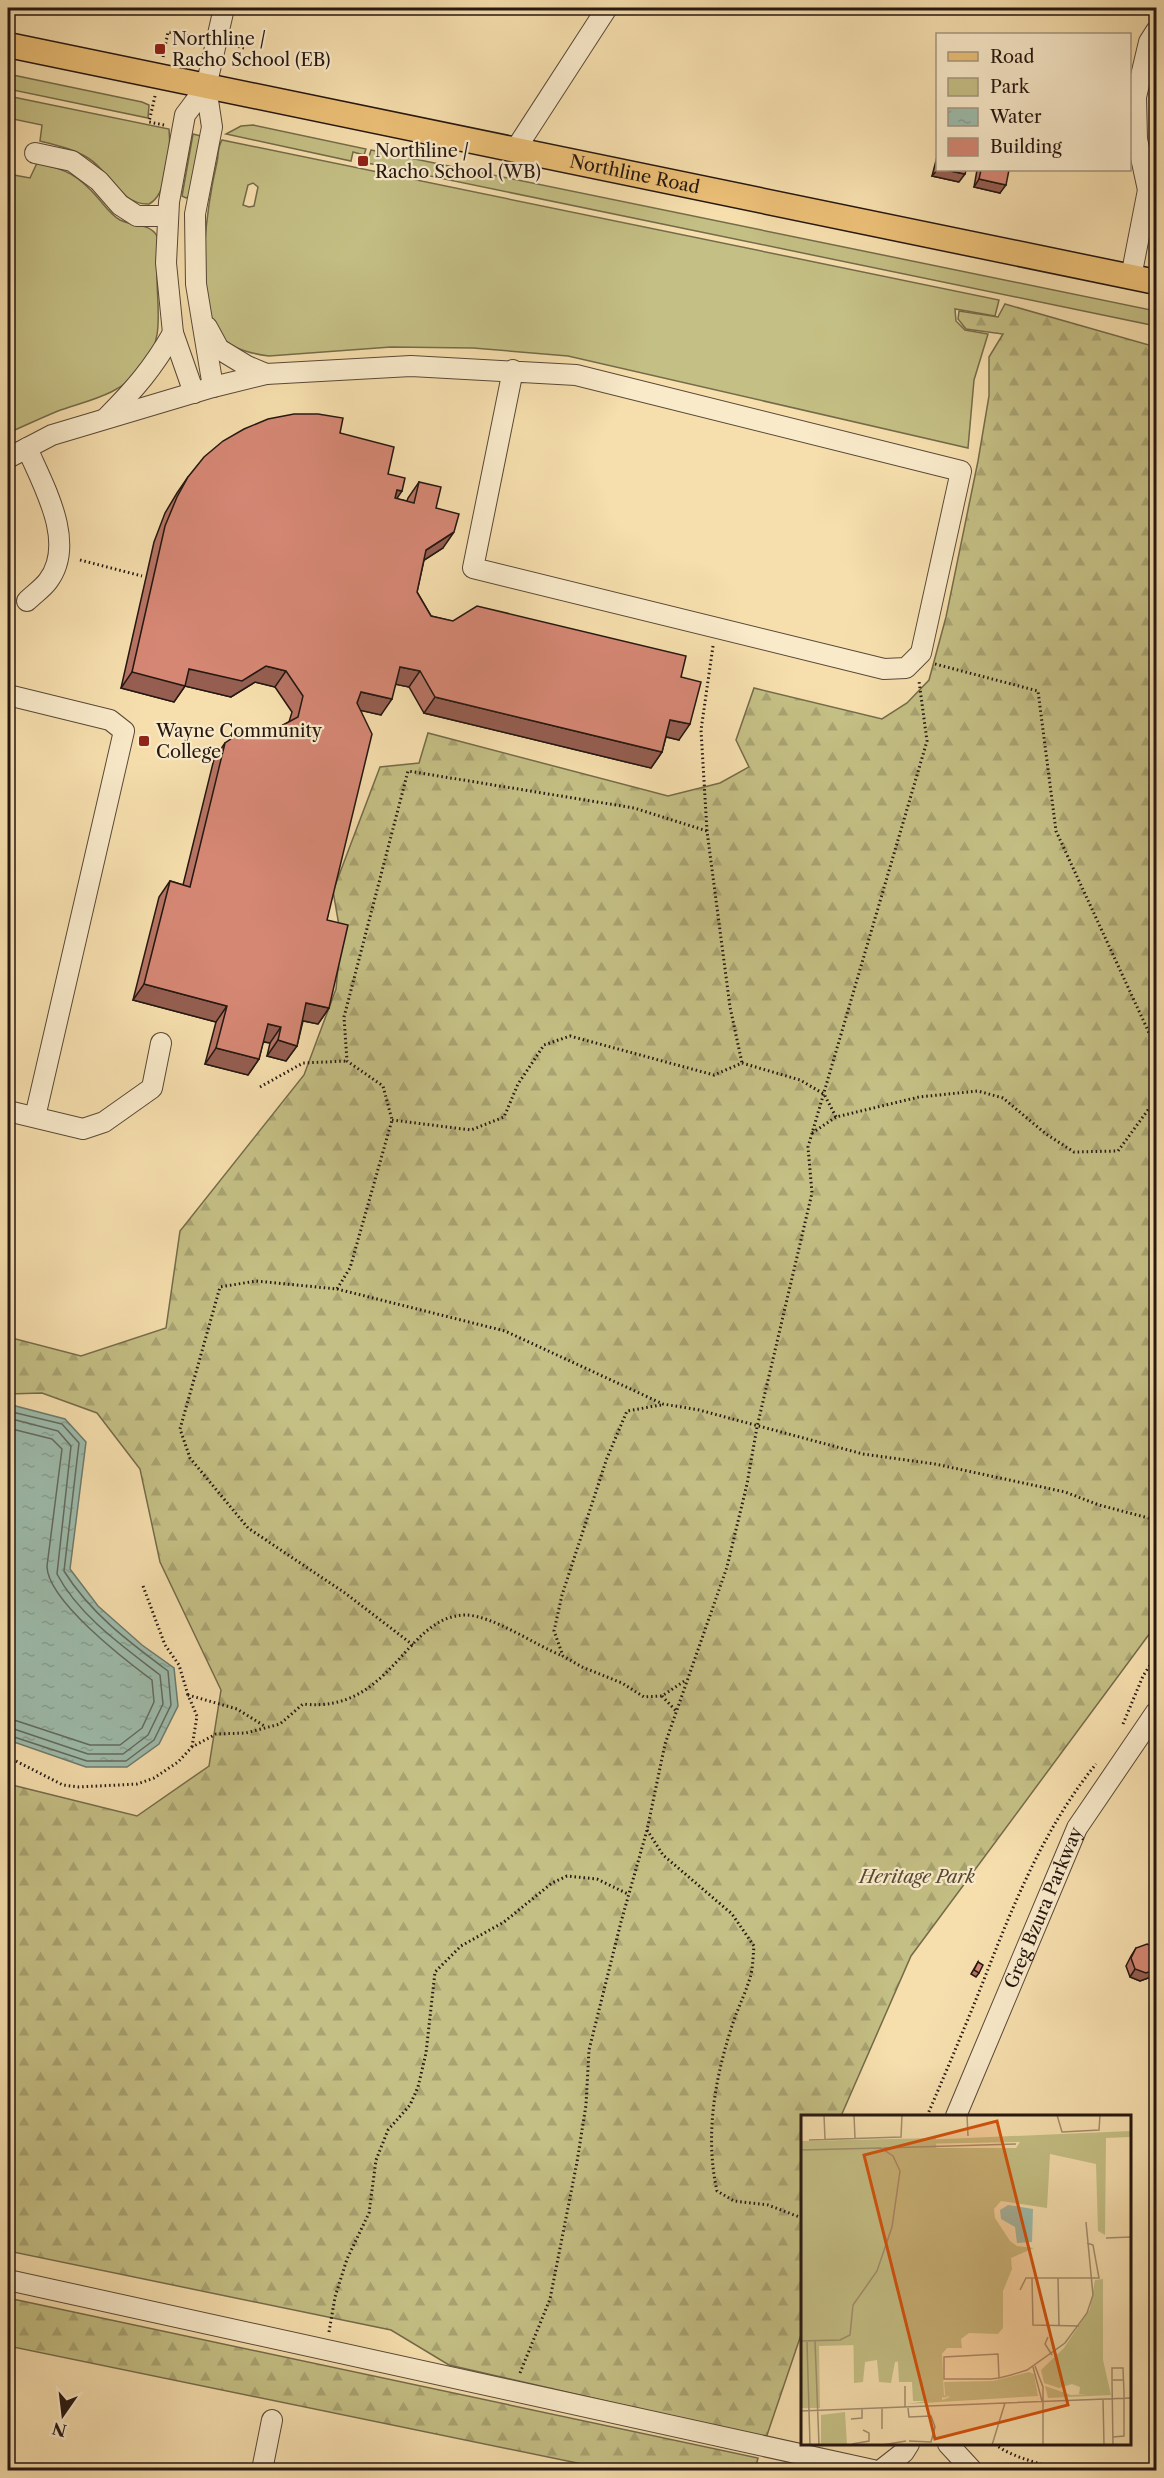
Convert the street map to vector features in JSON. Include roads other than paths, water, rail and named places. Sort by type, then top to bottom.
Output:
[{"type":"main road","name":"Northline Road","points":[[8,45],[1156,282]]},
{"type":"street","points":[[213,387],[196,284],[195,214],[212,127],[206,87],[224,8]]},
{"type":"street","points":[[515,150],[607,8]]},
{"type":"street","points":[[1131,277],[1152,191],[1137,139],[1136,97],[1149,42],[1156,31]]},
{"type":"street","points":[[194,393],[173,333],[166,262],[168,216],[185,115],[206,87]]},
{"type":"street","points":[[35,153],[72,161],[99,181],[120,205],[137,216],[168,216]]},
{"type":"street","points":[[201,316],[219,349],[247,366],[266,374]]},
{"type":"street","points":[[104,420],[139,386],[173,333]]},
{"type":"street","points":[[8,458],[52,435],[213,387],[266,374],[411,366],[513,370],[576,375],[961,471],[921,653],[906,668],[884,669],[473,568],[513,370]]},
{"type":"street","points":[[27,448],[55,511],[60,550],[49,580],[27,601]]},
{"type":"street","points":[[8,695],[110,720],[124,731],[35,1118]]},
{"type":"street","points":[[8,1111],[83,1129],[104,1122],[152,1088],[161,1043]]},
{"type":"street","name":"Greg Bzura Parkway","points":[[956,2115],[1077,1828],[1156,1712]]},
{"type":"street","points":[[8,2280],[873,2470]]},
{"type":"street","points":[[262,2470],[273,2420]]},
{"type":"street","points":[[881,2470],[904,2452],[908,2445]]},
{"type":"street","points":[[949,2445],[972,2470]]},
{"type":"water","points":[[8,1404],[65,1419],[86,1442],[70,1569],[98,1606],[142,1645],[174,1668],[178,1706],[159,1744],[127,1767],[86,1767],[8,1740]]},
{"type":"place","name":"Northline / Racho School (EB)","points":[[160,49]]},
{"type":"place","name":"Northline / Racho School (WB)","points":[[363,161]]},
{"type":"place","name":"Wayne Community College","points":[[144,741]]},
{"type":"park label","name":"Heritage Park","points":[[917,1877]]}]
